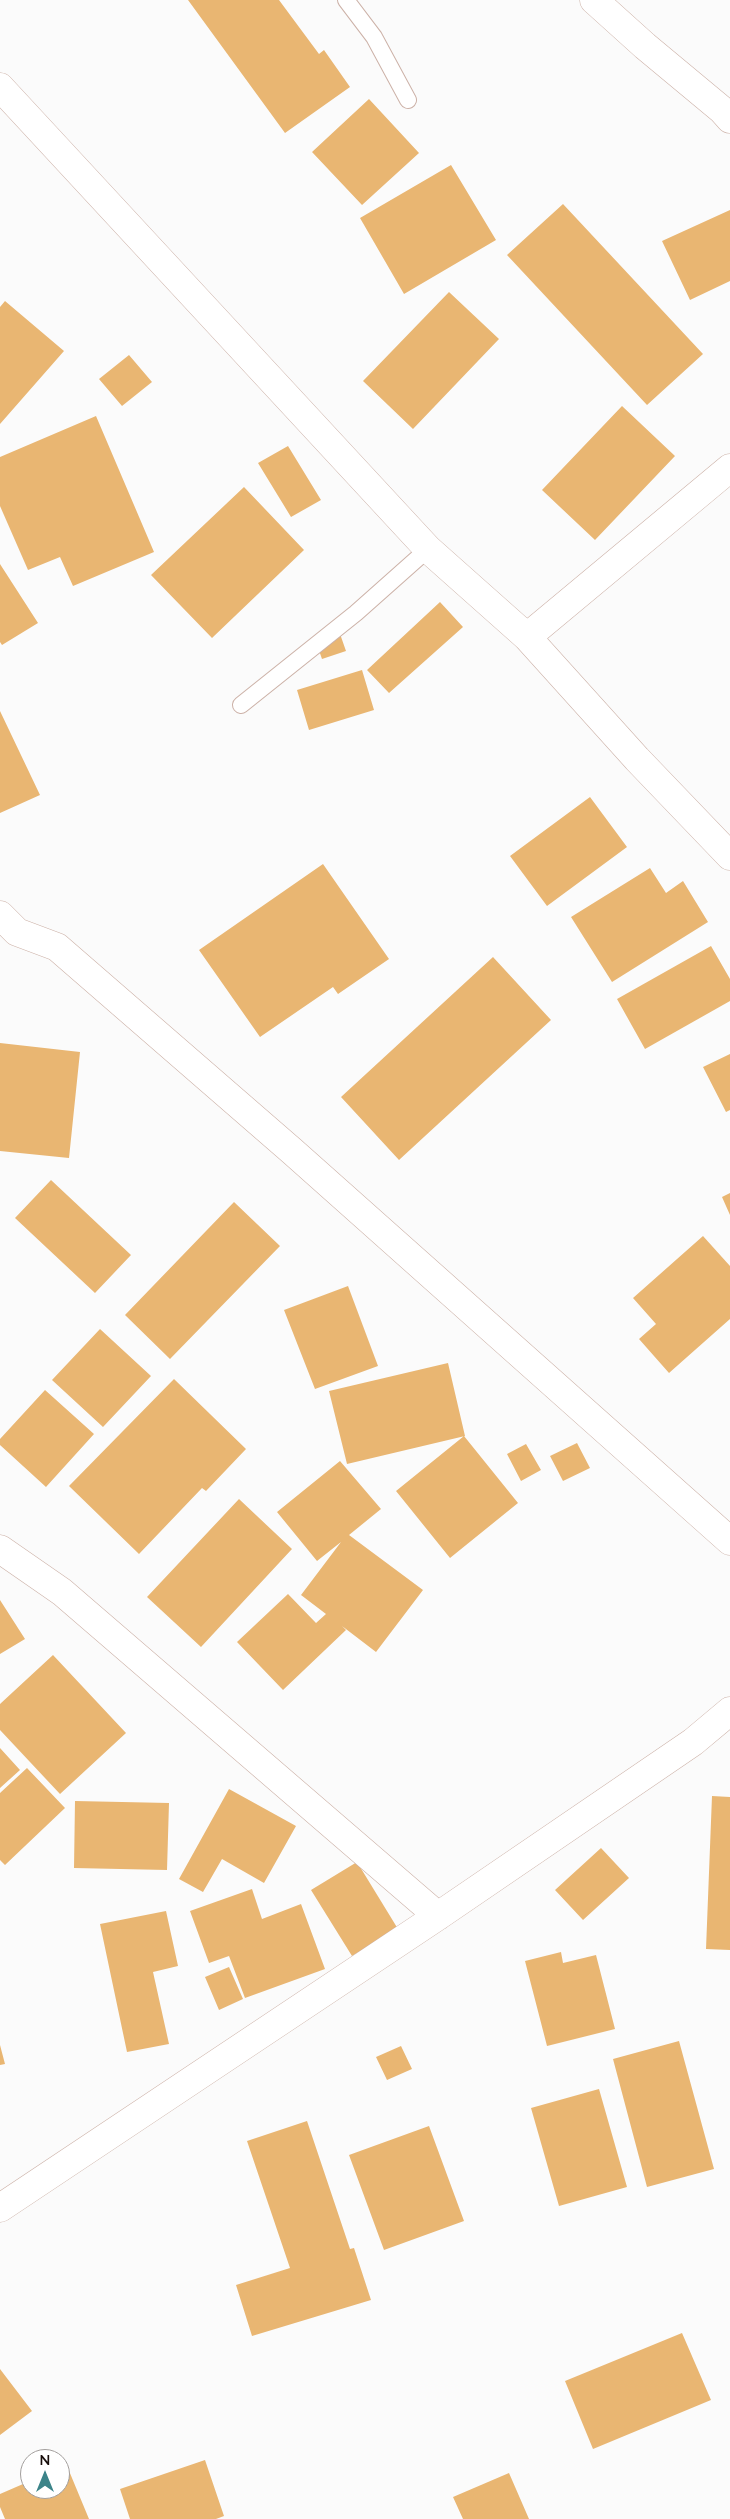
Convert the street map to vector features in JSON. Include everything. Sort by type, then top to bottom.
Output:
[{"type":"street","points":[[594,0],[645,46],[727,111]]},
{"type":"street","points":[[0,87],[428,549],[527,637],[637,759],[730,856]]},
{"type":"street","points":[[527,637],[730,468]]},
{"type":"street","points":[[6,930],[57,948],[292,1151],[730,1541]]},
{"type":"street","points":[[0,1549],[62,1592],[438,1916]]},
{"type":"street","points":[[0,2208],[438,1916],[694,1742],[730,1711]]},
{"type":"lane","points":[[346,0],[374,37],[408,100]]},
{"type":"lane","points":[[241,705],[356,613],[428,549]]},
{"type":"building","points":[[188,0],[279,0],[319,54],[324,50],[350,87],[285,133]]},
{"type":"building","points":[[369,99],[419,153],[362,205],[312,152]]},
{"type":"building","points":[[451,165],[496,240],[404,294],[360,218]]},
{"type":"building","points":[[563,204],[703,354],[647,405],[507,255]]},
{"type":"building","points":[[730,210],[730,281],[690,300],[662,241]]},
{"type":"building","points":[[449,292],[499,339],[413,429],[363,381]]},
{"type":"building","points":[[5,301],[64,351],[0,424],[0,307]]},
{"type":"building","points":[[129,355],[152,382],[122,406],[99,379]]},
{"type":"building","points":[[622,406],[675,456],[595,540],[542,490]]},
{"type":"building","points":[[96,416],[154,552],[73,586],[60,557],[28,570],[0,506],[0,457]]},
{"type":"building","points":[[288,446],[321,500],[291,517],[258,463]]},
{"type":"building","points":[[244,487],[304,550],[212,638],[151,575]]},
{"type":"building","points":[[0,564],[38,623],[2,645],[0,642]]},
{"type":"building","points":[[440,602],[463,627],[389,693],[367,670]]},
{"type":"building","points":[[339,631],[346,651],[322,659],[315,639]]},
{"type":"building","points":[[362,670],[374,710],[309,730],[297,690]]},
{"type":"building","points":[[0,711],[40,795],[0,813]]},
{"type":"building","points":[[590,797],[627,847],[547,906],[510,856]]},
{"type":"building","points":[[323,864],[389,959],[338,994],[333,987],[260,1037],[199,950]]},
{"type":"building","points":[[650,868],[666,893],[683,881],[708,922],[612,982],[571,917]]},
{"type":"building","points":[[711,946],[730,979],[730,1001],[645,1049],[617,999]]},
{"type":"building","points":[[493,957],[551,1020],[399,1160],[341,1097]]},
{"type":"building","points":[[0,1043],[80,1052],[69,1158],[0,1151]]},
{"type":"building","points":[[730,1054],[730,1110],[726,1112],[703,1067]]},
{"type":"building","points":[[51,1180],[131,1255],[95,1293],[15,1218]]},
{"type":"building","points":[[730,1193],[730,1215],[722,1197]]},
{"type":"building","points":[[234,1202],[280,1246],[170,1359],[125,1315]]},
{"type":"building","points":[[703,1236],[730,1266],[730,1319],[669,1373],[639,1339],[656,1324],[633,1298]]},
{"type":"building","points":[[348,1286],[378,1366],[315,1389],[284,1310]]},
{"type":"building","points":[[100,1329],[151,1376],[103,1427],[52,1380]]},
{"type":"building","points":[[448,1363],[465,1436],[347,1464],[329,1391]]},
{"type":"building","points":[[174,1379],[246,1449],[206,1491],[202,1488],[139,1554],[69,1486]]},
{"type":"building","points":[[45,1390],[94,1434],[46,1487],[0,1445],[0,1439]]},
{"type":"building","points":[[464,1436],[518,1503],[450,1558],[396,1491]]},
{"type":"building","points":[[577,1443],[590,1468],[563,1481],[550,1456]]},
{"type":"building","points":[[526,1444],[541,1470],[521,1481],[507,1454]]},
{"type":"building","points":[[340,1461],[381,1509],[349,1535],[423,1590],[376,1652],[342,1626],[346,1630],[283,1690],[237,1642],[288,1594],[316,1623],[326,1614],[301,1595],[341,1542],[317,1561],[277,1512]]},
{"type":"building","points":[[239,1499],[292,1549],[201,1647],[147,1597]]},
{"type":"building","points":[[0,1600],[25,1639],[0,1654]]},
{"type":"building","points":[[53,1655],[126,1733],[60,1794],[0,1730],[0,1704]]},
{"type":"building","points":[[0,1748],[20,1770],[0,1788]]},
{"type":"building","points":[[27,1768],[65,1808],[5,1865],[0,1860],[0,1793]]},
{"type":"building","points":[[229,1789],[296,1826],[264,1883],[222,1859],[203,1892],[179,1879]]},
{"type":"building","points":[[712,1796],[730,1797],[730,1950],[706,1949]]},
{"type":"building","points":[[75,1801],[169,1803],[167,1870],[74,1868]]},
{"type":"building","points":[[601,1848],[629,1878],[583,1920],[555,1890]]},
{"type":"building","points":[[357,1862],[398,1929],[352,1956],[311,1890]]},
{"type":"building","points":[[252,1889],[262,1919],[301,1904],[325,1969],[245,1998],[229,1956],[209,1963],[190,1911]]},
{"type":"building","points":[[166,1911],[178,1966],[153,1972],[169,2044],[127,2052],[100,1924]]},
{"type":"building","points":[[561,1952],[563,1963],[596,1955],[615,2029],[547,2046],[525,1961]]},
{"type":"building","points":[[229,1967],[243,1999],[219,2010],[205,1977]]},
{"type":"building","points":[[679,2041],[714,2169],[647,2187],[613,2059]]},
{"type":"building","points":[[0,2045],[5,2064],[0,2065]]},
{"type":"building","points":[[401,2046],[412,2069],[387,2080],[376,2057]]},
{"type":"building","points":[[599,2089],[627,2187],[559,2206],[531,2108]]},
{"type":"building","points":[[307,2121],[350,2249],[354,2248],[371,2300],[252,2336],[236,2285],[290,2268],[247,2141]]},
{"type":"building","points":[[429,2126],[464,2221],[384,2250],[349,2155]]},
{"type":"building","points":[[682,2333],[711,2400],[593,2449],[565,2381]]},
{"type":"building","points":[[0,2369],[32,2411],[0,2435]]},
{"type":"building","points":[[205,2460],[224,2516],[216,2519],[130,2519],[120,2489]]},
{"type":"building","points":[[70,2473],[89,2519],[5,2519],[0,2507],[0,2494],[20,2485],[20,2499],[70,2499]]},
{"type":"building","points":[[509,2473],[529,2519],[463,2519],[453,2497]]}]
